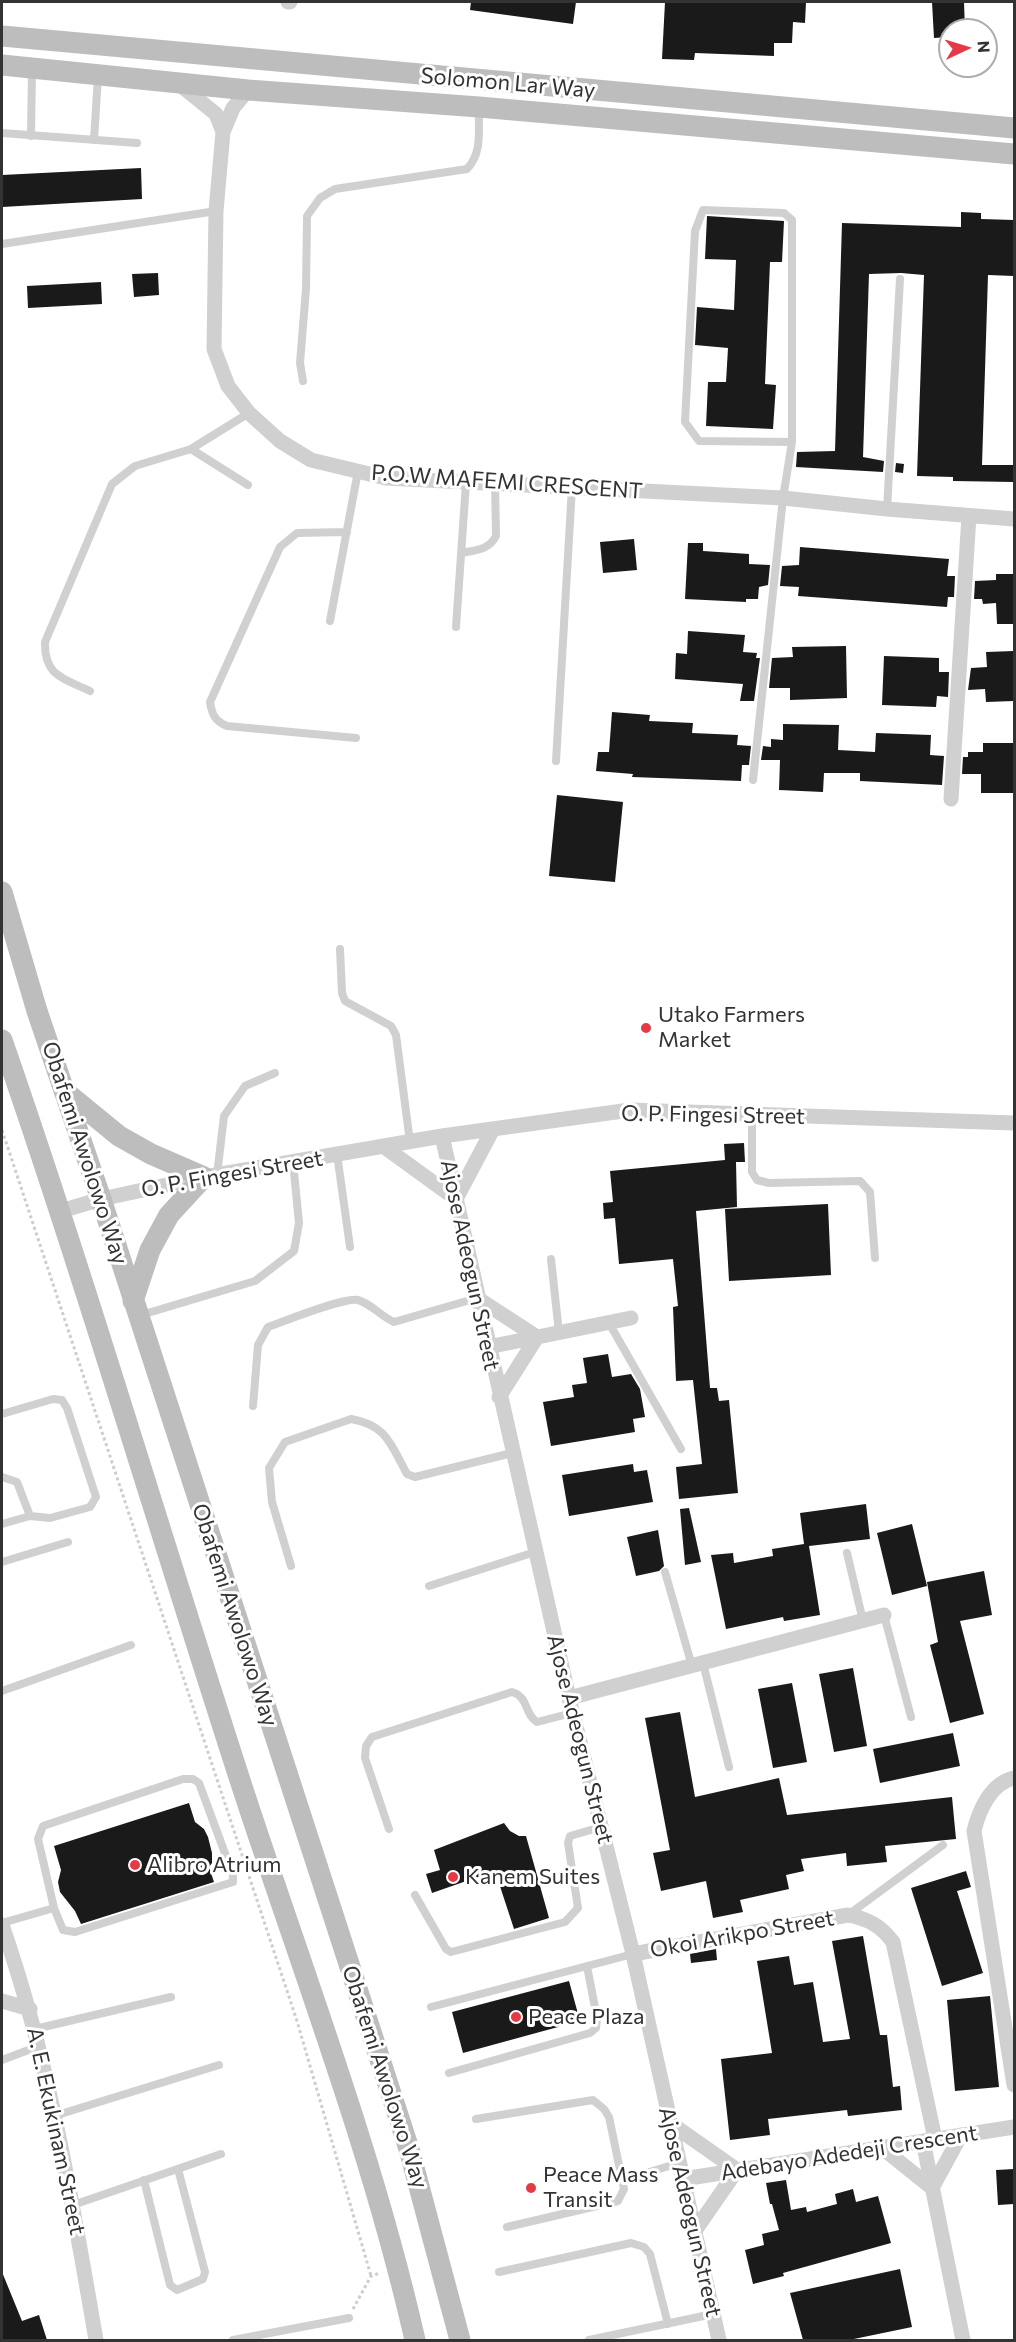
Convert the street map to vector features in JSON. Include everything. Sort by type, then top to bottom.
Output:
[{"type":"main road","name":"Solomon Lar Way","points":[[2,36],[1014,128]]},
{"type":"main road","name":"Solomon Lar Way","points":[[2,65],[179,84],[479,107],[1014,154]]},
{"type":"main road","name":"Obafemi Awolowo Way","points":[[2,892],[64,1091],[101,1198],[409,2149],[460,2340]]},
{"type":"main road","name":"Obafemi Awolowo Way","points":[[2,1040],[61,1211],[237,1773],[343,2085],[415,2340]]},
{"type":"main road","points":[[64,1091],[119,1136],[151,1154],[210,1176],[169,1215],[150,1250],[136,1309]]},
{"type":"street","points":[[179,84],[216,114],[223,132]]},
{"type":"street","name":"P.O.W MAFEMI CRESCENT","points":[[248,90],[233,108],[223,132],[216,211],[214,349],[228,386],[249,413],[280,441],[311,460],[386,478],[783,498],[1014,519]]},
{"type":"street","points":[[951,800],[969,516]]},
{"type":"street","name":"O. P. Fingesi Street","points":[[61,1211],[101,1198],[210,1176],[442,1136],[630,1110],[1014,1123]]},
{"type":"street","points":[[383,1146],[456,1199],[493,1129]]},
{"type":"street","name":"Ajose Adeogun Street","points":[[442,1136],[512,1453],[571,1706],[633,1954],[719,2340]]},
{"type":"street","points":[[477,1298],[537,1337]]},
{"type":"street","points":[[488,1347],[632,1318]]},
{"type":"street","points":[[500,1397],[537,1337]]},
{"type":"street","points":[[571,1706],[698,1664],[884,1616]]},
{"type":"street","points":[[1014,1778],[996,1788],[978,1815],[974,1831],[1014,2085]]},
{"type":"street","name":"Okoi Arikpo Street","points":[[633,1954],[848,1915],[867,1919],[882,1928],[893,1941],[929,2140],[932,2188],[963,2340]]},
{"type":"street","name":"A. E. Ekukinam Street","points":[[2,1924],[6,1953],[30,2009],[39,2046],[73,2205],[96,2340]]},
{"type":"street","points":[[2,2001],[30,2009]]},
{"type":"street","points":[[670,2123],[737,2170],[694,2232]]},
{"type":"street","name":"Adebayo Adedeji Crescent","points":[[683,2179],[1014,2127]]},
{"type":"street","points":[[881,2147],[932,2188],[962,2135]]},
{"type":"lane","points":[[31,136],[32,68]]},
{"type":"lane","points":[[94,140],[98,75]]},
{"type":"lane","points":[[303,381],[300,363],[306,289],[307,216],[320,198],[335,189],[467,169],[475,160],[478,150],[479,107]]},
{"type":"lane","points":[[2,133],[137,143]]},
{"type":"lane","points":[[753,780],[783,498],[792,442],[792,220],[784,213],[703,210],[695,231],[685,423],[699,441],[792,442]]},
{"type":"lane","points":[[2,244],[216,211]]},
{"type":"lane","points":[[887,509],[900,279]]},
{"type":"lane","points":[[90,691],[53,673],[44,657],[45,642],[112,483],[135,466],[191,449],[249,413]]},
{"type":"lane","points":[[191,449],[248,486]]},
{"type":"lane","points":[[330,621],[358,471]]},
{"type":"lane","points":[[456,627],[466,483]]},
{"type":"lane","points":[[462,553],[487,547],[496,536],[495,483]]},
{"type":"lane","points":[[556,761],[572,487]]},
{"type":"lane","points":[[346,532],[297,533],[280,547],[210,702],[212,714],[218,722],[227,726],[356,738]]},
{"type":"lane","points":[[340,949],[342,993],[345,1001],[391,1026],[396,1035],[410,1142]]},
{"type":"lane","points":[[210,1176],[224,1116],[245,1086],[275,1073]]},
{"type":"lane","points":[[752,1114],[752,1172],[757,1180],[769,1183],[860,1181],[866,1184],[870,1192],[875,1258]]},
{"type":"lane","points":[[337,1154],[350,1247]]},
{"type":"lane","points":[[136,1309],[255,1281],[294,1251],[299,1223],[293,1162]]},
{"type":"lane","points":[[551,1259],[559,1333]]},
{"type":"lane","points":[[253,1406],[258,1345],[268,1327],[349,1300],[364,1302],[376,1313],[394,1322],[477,1298]]},
{"type":"lane","points":[[609,1323],[681,1449]]},
{"type":"lane","points":[[2,1414],[53,1399],[62,1400],[67,1408],[96,1497],[90,1507],[50,1518],[30,1516],[2,1524]]},
{"type":"lane","points":[[291,1566],[272,1502],[269,1468],[285,1442],[351,1419],[360,1420],[387,1436],[407,1474],[415,1477],[512,1453]]},
{"type":"lane","points":[[2,1476],[17,1482],[30,1516]]},
{"type":"lane","points":[[2,1562],[68,1542]]},
{"type":"lane","points":[[429,1586],[535,1552]]},
{"type":"lane","points":[[847,1553],[863,1621]]},
{"type":"lane","points":[[665,1572],[698,1664],[729,1767]]},
{"type":"lane","points":[[884,1616],[911,1717]]},
{"type":"lane","points":[[2,1691],[131,1645]]},
{"type":"lane","points":[[389,1829],[365,1758],[366,1746],[372,1737],[512,1692],[524,1699],[532,1720],[537,1722],[571,1706]]},
{"type":"lane","points":[[183,1779],[193,1779],[199,1783],[233,1875],[233,1882],[75,1932],[63,1930],[54,1908],[38,1839],[43,1826],[183,1779]]},
{"type":"lane","points":[[415,1895],[446,1949],[451,1952],[565,1922],[578,1908],[568,1843],[570,1836],[601,1827]]},
{"type":"lane","points":[[848,1915],[944,1845]]},
{"type":"lane","points":[[2,1924],[54,1908]]},
{"type":"lane","points":[[431,2007],[633,1954]]},
{"type":"lane","points":[[449,2073],[590,2033],[596,2028],[597,2019],[587,1966]]},
{"type":"lane","points":[[35,2029],[171,1998]]},
{"type":"lane","points":[[2,2060],[39,2046]]},
{"type":"lane","points":[[54,2116],[219,2065]]},
{"type":"lane","points":[[476,2119],[593,2100],[604,2109],[609,2117],[623,2180],[623,2196],[614,2203],[507,2227]]},
{"type":"lane","points":[[73,2205],[221,2154]]},
{"type":"lane","points":[[623,2180],[679,2163]]},
{"type":"lane","points":[[144,2181],[170,2286],[177,2290],[203,2279],[205,2272],[178,2169]]},
{"type":"lane","points":[[499,2272],[631,2244],[644,2247],[650,2254],[668,2324]]},
{"type":"lane","points":[[589,2340],[713,2314]]},
{"type":"lane","points":[[233,2340],[349,2318]]},
{"type":"path","points":[[2,1130],[297,2020],[371,2276],[349,2318]]},
{"type":"path","points":[[371,2276],[396,2268]]},
{"type":"building","points":[[471,2],[576,2],[573,24],[470,10]]},
{"type":"building","points":[[665,2],[806,2],[805,23],[793,22],[792,43],[774,43],[774,56],[695,53],[694,60],[662,59]]},
{"type":"building","points":[[932,2],[964,2],[965,18],[938,18],[938,38],[934,38]]},
{"type":"building","points":[[141,168],[142,199],[2,207],[2,175]]},
{"type":"building","points":[[961,212],[981,213],[981,219],[1014,220],[1014,276],[988,275],[982,465],[1014,465],[1014,482],[953,481],[953,477],[917,476],[924,275],[901,273],[869,274],[863,457],[884,461],[883,472],[796,467],[797,452],[835,451],[842,223],[961,227]]},
{"type":"building","points":[[707,216],[784,221],[782,262],[770,262],[765,384],[776,385],[773,429],[706,426],[708,382],[726,382],[728,348],[695,345],[697,307],[734,310],[736,260],[705,259]]},
{"type":"building","points":[[158,273],[159,295],[134,297],[132,274]]},
{"type":"building","points":[[101,282],[102,304],[28,308],[27,286]]},
{"type":"building","points":[[896,463],[904,464],[903,473],[895,472]]},
{"type":"building","points":[[634,539],[637,570],[603,573],[600,542]]},
{"type":"building","points":[[688,543],[703,543],[703,551],[749,554],[749,564],[770,565],[768,585],[759,587],[758,599],[746,599],[746,602],[685,599]]},
{"type":"building","points":[[800,547],[949,559],[947,576],[955,576],[954,597],[948,597],[947,607],[798,596],[799,587],[780,586],[782,566],[799,565]]},
{"type":"building","points":[[996,574],[1014,574],[1014,624],[997,624],[996,603],[983,604],[982,599],[974,599],[975,581],[996,580]]},
{"type":"building","points":[[688,631],[745,635],[743,652],[757,653],[756,658],[760,658],[754,701],[740,701],[743,684],[675,679],[676,653],[687,654]]},
{"type":"building","points":[[846,646],[847,698],[790,700],[790,688],[769,688],[772,658],[793,657],[792,647]]},
{"type":"building","points":[[1014,651],[1014,701],[986,702],[985,689],[968,690],[971,668],[987,667],[986,652]]},
{"type":"building","points":[[884,656],[939,658],[939,672],[949,672],[948,697],[937,696],[936,707],[882,705]]},
{"type":"building","points":[[612,712],[650,715],[649,721],[693,723],[692,733],[738,735],[737,745],[751,746],[749,765],[742,765],[741,781],[632,777],[633,774],[596,771],[598,752],[609,752]]},
{"type":"building","points":[[783,724],[839,725],[838,750],[875,752],[876,733],[931,735],[930,755],[944,756],[942,785],[860,781],[860,773],[824,773],[823,792],[779,790],[780,760],[761,760],[763,746],[771,747],[771,739],[783,740]]},
{"type":"building","points":[[983,743],[1014,743],[1014,793],[981,793],[981,774],[962,774],[963,757],[968,757],[968,752],[983,752]]},
{"type":"building","points":[[557,795],[623,802],[615,882],[549,876]]},
{"type":"building","points":[[744,1143],[745,1162],[736,1162],[737,1207],[696,1211],[710,1388],[717,1388],[719,1401],[729,1400],[738,1493],[679,1499],[676,1467],[702,1464],[693,1380],[676,1381],[673,1307],[678,1306],[673,1259],[619,1264],[615,1218],[604,1219],[603,1203],[613,1202],[610,1171],[725,1160],[724,1144]]},
{"type":"building","points":[[828,1204],[831,1275],[729,1281],[725,1209]]},
{"type":"building","points":[[608,1354],[612,1377],[631,1374],[640,1389],[645,1417],[633,1419],[635,1432],[551,1446],[543,1402],[574,1397],[572,1385],[587,1383],[583,1358]]},
{"type":"building","points":[[633,1464],[634,1472],[647,1470],[653,1502],[569,1516],[562,1475]]},
{"type":"building","points":[[866,1504],[870,1539],[809,1546],[820,1615],[784,1621],[783,1617],[726,1629],[711,1555],[733,1553],[734,1563],[773,1556],[772,1549],[804,1544],[800,1513]]},
{"type":"building","points":[[689,1508],[701,1562],[685,1565],[680,1509]]},
{"type":"building","points":[[912,1524],[927,1586],[892,1595],[877,1533]]},
{"type":"building","points":[[658,1530],[664,1566],[659,1571],[636,1576],[627,1537]]},
{"type":"building","points":[[984,1571],[992,1615],[960,1621],[984,1714],[950,1723],[930,1645],[938,1642],[927,1582]]},
{"type":"building","points":[[853,1668],[867,1746],[834,1752],[819,1674]]},
{"type":"building","points":[[792,1683],[807,1762],[773,1768],[758,1689]]},
{"type":"building","points":[[680,1712],[695,1797],[779,1778],[787,1815],[952,1797],[956,1839],[885,1846],[887,1862],[847,1866],[846,1853],[801,1859],[804,1871],[786,1875],[789,1889],[740,1900],[743,1912],[713,1918],[706,1881],[661,1891],[653,1853],[670,1850],[645,1718]]},
{"type":"building","points":[[953,1733],[960,1766],[880,1783],[873,1749]]},
{"type":"building","name":"Alibro Atrium","points":[[189,1803],[195,1822],[204,1829],[208,1837],[212,1853],[212,1863],[209,1867],[214,1882],[81,1924],[75,1911],[60,1892],[58,1882],[61,1870],[54,1846]]},
{"type":"building","name":"Kanem Suites","points":[[504,1823],[510,1831],[519,1836],[526,1836],[549,1918],[514,1929],[495,1871],[432,1893],[426,1874],[440,1870],[434,1850]]},
{"type":"building","points":[[966,1871],[971,1887],[957,1891],[983,1973],[942,1986],[911,1888]]},
{"type":"building","points":[[863,1936],[880,2035],[887,2035],[893,2087],[900,2086],[902,2110],[848,2116],[847,2110],[768,2119],[770,2135],[730,2140],[721,2059],[772,2053],[757,1961],[789,1956],[794,1985],[813,1982],[823,2042],[850,2039],[832,1941]]},
{"type":"building","points":[[716,1949],[717,1960],[691,1963],[690,1954]]},
{"type":"building","name":"Peace Plaza","points":[[569,1981],[580,2021],[463,2053],[452,2012]]},
{"type":"building","points":[[990,1996],[999,2087],[955,2091],[947,2000]]},
{"type":"building","points":[[1014,2169],[1014,2204],[998,2205],[996,2170]]},
{"type":"building","points":[[786,2180],[791,2210],[806,2207],[807,2212],[837,2204],[835,2194],[853,2189],[856,2202],[878,2196],[891,2243],[783,2273],[784,2276],[753,2284],[745,2250],[764,2245],[762,2234],[779,2230],[766,2183]]},
{"type":"building","points":[[900,2269],[912,2327],[849,2340],[803,2340],[790,2293]]},
{"type":"building","points":[[2,2272],[22,2321],[39,2315],[47,2340],[2,2340]]},
{"type":"place","name":"Utako Farmers Market","points":[[646,1028]]},
{"type":"place","name":"Alibro Atrium","points":[[135,1865]]},
{"type":"place","name":"Kanem Suites","points":[[453,1877]]},
{"type":"place","name":"Peace Plaza","points":[[516,2017]]},
{"type":"place","name":"Peace Mass Transit","points":[[531,2188]]}]
